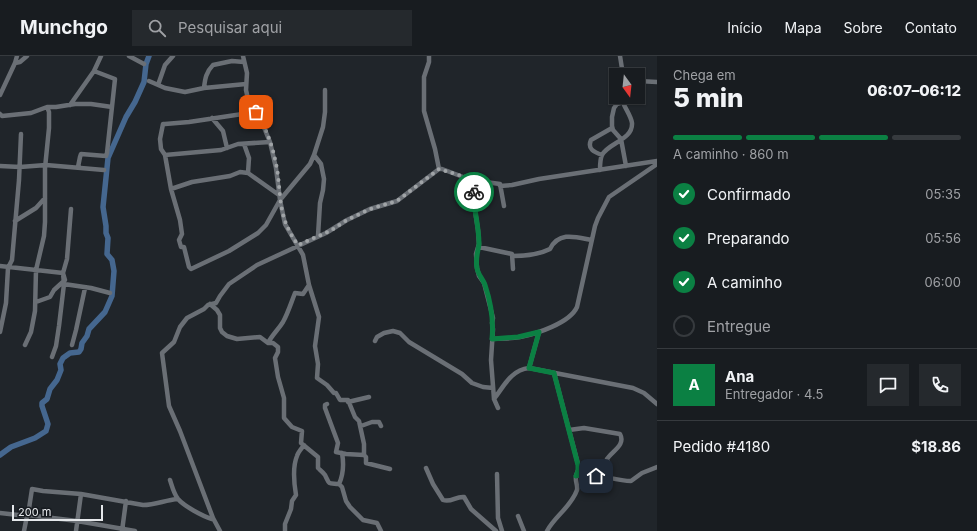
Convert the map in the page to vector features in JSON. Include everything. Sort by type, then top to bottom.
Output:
[{"type":"street","points":[[0,95],[17,56]]},
{"type":"street","points":[[15,63],[20,62],[27,56]]},
{"type":"street","points":[[70,105],[78,96],[94,71],[101,56]]},
{"type":"street","points":[[129,56],[144,64]]},
{"type":"street","points":[[158,85],[165,65],[173,56]]},
{"type":"street","points":[[243,56],[247,73],[246,84],[248,98],[260,118],[270,142],[278,176],[279,197],[285,224],[303,255],[309,285],[319,317],[315,346],[318,364],[317,378],[327,385],[334,393],[336,393],[340,400],[347,399],[361,426],[366,462],[390,469]]},
{"type":"street","points":[[429,56],[424,81],[424,111],[439,169]]},
{"type":"street","points":[[620,56],[622,68]]},
{"type":"street","points":[[204,88],[207,73],[213,65],[231,58],[244,62]]},
{"type":"street","points":[[78,167],[82,154],[107,155],[115,78],[94,71]]},
{"type":"street","points":[[149,81],[185,92],[204,88],[246,84]]},
{"type":"street","points":[[645,81],[657,82]]},
{"type":"street","points":[[256,112],[163,124],[160,139],[161,148],[165,155],[171,189],[180,220],[182,234],[179,240],[181,247],[184,247],[189,267],[192,269],[229,251],[258,233],[266,225],[279,197],[310,164],[314,155],[326,112],[325,90]]},
{"type":"street","points":[[0,114],[2,116],[12,116],[30,113],[47,107],[70,105],[91,104],[112,107]]},
{"type":"street","points":[[617,104],[614,108],[612,117],[612,128],[622,140],[626,166]]},
{"type":"street","points":[[600,170],[602,155],[607,149],[622,140],[632,125],[624,104]]},
{"type":"street","points":[[25,345],[31,332],[36,302],[36,270],[44,236],[46,165],[50,128],[49,112],[47,107]]},
{"type":"street","points":[[212,118],[223,131],[227,148]]},
{"type":"street","points":[[602,155],[592,150],[589,145],[591,140],[612,128]]},
{"type":"street","points":[[0,332],[6,303],[8,268],[12,260],[20,167],[21,134]]},
{"type":"street","points":[[165,155],[221,150],[244,144],[270,142]]},
{"type":"street","points":[[244,144],[249,158],[248,173]]},
{"type":"street","points":[[314,155],[321,164],[324,179],[320,203],[318,236]]},
{"type":"street","points":[[439,169],[471,180],[499,184],[500,186],[626,166],[657,163]]},
{"type":"street","points":[[492,339],[518,337],[539,332],[566,318],[576,310],[587,266],[591,240],[598,218],[610,197],[657,163]]},
{"type":"street","points":[[0,166],[20,167],[46,165],[104,170]]},
{"type":"street","points":[[220,531],[213,518],[169,406],[161,356],[162,353],[174,342],[180,327],[187,318],[216,302],[229,284],[257,264],[318,236],[370,209],[397,201],[439,169]]},
{"type":"street","points":[[171,189],[192,182],[230,176],[240,172],[248,173],[279,197]]},
{"type":"street","points":[[465,177],[471,184],[476,200],[474,204],[479,244],[476,254],[477,268],[479,276],[484,283],[492,310],[491,356],[494,399],[498,408]]},
{"type":"street","points":[[500,186],[504,206]]},
{"type":"street","points":[[15,221],[36,208],[45,198]]},
{"type":"street","points":[[52,357],[57,339],[64,284],[63,273],[67,259],[71,209]]},
{"type":"street","points":[[479,244],[479,247],[512,254],[513,256],[522,256],[527,254],[536,255],[550,249],[553,242],[566,236],[591,240]]},
{"type":"street","points":[[513,256],[513,269]]},
{"type":"street","points":[[0,266],[63,273]]},
{"type":"street","points":[[36,302],[50,297],[57,287],[65,280],[63,273]]},
{"type":"street","points":[[64,284],[110,293]]},
{"type":"street","points":[[268,343],[288,313],[295,293],[303,294],[309,285]]},
{"type":"street","points":[[72,345],[85,288]]},
{"type":"street","points":[[210,304],[220,315],[220,328],[227,336],[237,339],[260,337],[268,343],[274,343],[278,347],[278,352],[275,358],[284,398],[284,418],[292,427],[302,431],[301,443],[318,458],[318,468],[324,473],[327,482],[339,484],[342,487],[346,501],[350,507],[363,520],[377,523],[381,531]]},
{"type":"street","points":[[375,341],[377,337],[384,333],[393,331],[400,333],[409,342],[462,374],[472,383],[483,387],[493,388]]},
{"type":"street","points":[[529,368],[539,332]]},
{"type":"street","points":[[494,399],[510,376],[518,371],[529,368],[633,388],[649,397],[657,404]]},
{"type":"street","points":[[548,531],[552,523],[566,508],[576,491],[576,476],[578,471],[578,465],[554,373]]},
{"type":"street","points":[[348,402],[369,397]]},
{"type":"street","points":[[327,404],[325,405],[325,408],[338,443],[336,452],[352,455],[364,454]]},
{"type":"street","points":[[361,426],[376,422],[379,422],[382,426]]},
{"type":"street","points":[[569,430],[584,428],[620,434],[622,437],[620,444],[607,459],[611,478]]},
{"type":"street","points":[[285,531],[285,524],[291,509],[292,501],[296,495],[294,488],[294,474],[297,455],[304,445]]},
{"type":"street","points":[[339,484],[342,478],[344,465],[342,453]]},
{"type":"street","points":[[576,476],[587,473],[631,481],[642,473],[657,467]]},
{"type":"street","points":[[426,468],[433,484],[446,502],[457,497],[464,497],[471,509],[496,531]]},
{"type":"street","points":[[497,474],[498,518],[502,531]]},
{"type":"street","points":[[170,480],[178,499],[202,514],[212,519],[213,518]]},
{"type":"street","points":[[24,531],[32,488],[43,492],[81,494],[143,505],[152,505],[167,500],[178,499]]},
{"type":"street","points":[[76,531],[81,494]]},
{"type":"street","points":[[122,530],[126,501]]},
{"type":"street","points":[[0,513],[77,521],[122,530],[135,531]]},
{"type":"street","points":[[518,516],[524,531]]},
{"type":"waterway","points":[[0,455],[11,447],[35,438],[46,431],[48,424],[42,403],[47,399],[50,389],[57,380],[61,370],[60,364],[63,358],[70,353],[79,352],[89,329],[105,312],[112,296],[114,271],[112,260],[107,254],[108,238],[103,207],[108,158],[126,117],[144,82],[146,64],[149,56]]},
{"type":"way so far","points":[[256,112],[270,142],[278,176],[279,195],[285,224],[291,236],[298,245],[330,231],[347,220],[370,209],[397,201],[439,169],[465,177],[471,184],[474,192]]},
{"type":"route","points":[[474,192],[476,200],[474,204],[479,244],[476,254],[476,261],[479,276],[484,283],[492,310],[492,339],[518,337],[539,332],[529,368],[554,373],[578,465],[576,476],[585,473],[596,476]]}]
